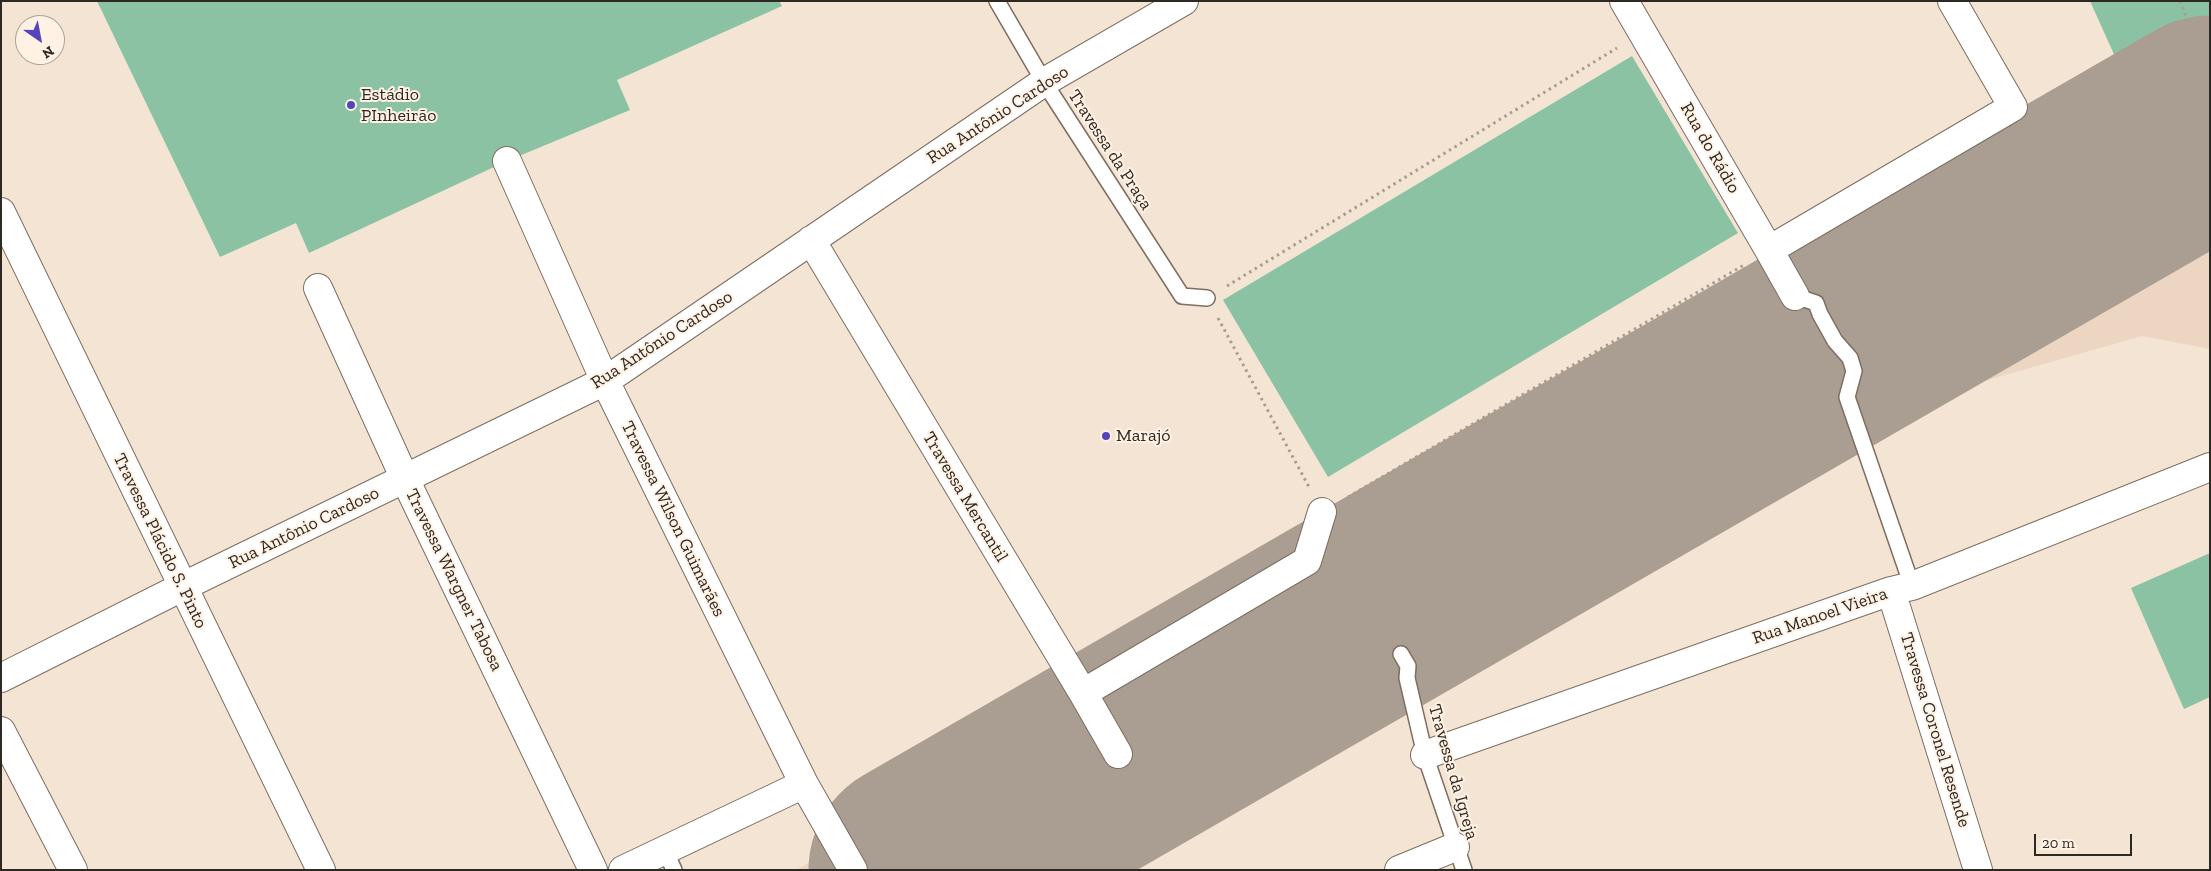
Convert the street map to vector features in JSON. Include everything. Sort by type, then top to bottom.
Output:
[{"type":"street","name":"Rua Antônio Cardoso","points":[[1,678],[182,587],[605,381],[1044,82],[1184,1]]},
{"type":"street","name":"Rua do Rádio","points":[[1624,1],[1795,296]]},
{"type":"street","points":[[1770,250],[2013,107],[1952,1]]},
{"type":"street","name":"Travessa Wilson Guimarães","points":[[506,161],[605,381],[804,784],[853,870]]},
{"type":"street","name":"Travessa Plácido S. Pinto","points":[[1,212],[321,870]]},
{"type":"street","name":"Travessa Mercantil","points":[[811,240],[1083,692],[1118,754]]},
{"type":"street","name":"Travessa Wargner Tabosa","points":[[318,288],[405,479],[593,870]]},
{"type":"street","name":"Rua Manoel Vieira","points":[[1425,755],[1902,588],[2210,466]]},
{"type":"street","points":[[1083,692],[1307,561],[1322,512]]},
{"type":"street","name":"Travessa Coronel Resende","points":[[1902,588],[1978,870]]},
{"type":"street","points":[[1,731],[73,870]]},
{"type":"street","points":[[623,870],[670,860],[804,784]]},
{"type":"street","points":[[1399,870],[1459,858]]},
{"type":"lane","name":"Travessa da Praça","points":[[997,1],[1044,82],[1182,296],[1207,298]]},
{"type":"lane","name":"Travessa Coronel Resende","points":[[1795,296],[1816,303],[1835,341],[1850,358],[1854,372],[1847,397],[1902,588]]},
{"type":"lane","name":"Travessa da Igreja","points":[[1402,654],[1408,666],[1406,678],[1425,755],[1459,858]]},
{"type":"path","points":[[2180,1],[2205,64]]},
{"type":"path","points":[[1643,33],[1207,298],[1322,512],[1770,250]]},
{"type":"path","points":[[1210,618],[1244,682]]},
{"type":"shaded area","points":[[2210,61],[2210,349],[2142,336],[1921,399],[1074,870],[796,870],[1795,296]]},
{"type":"green space","points":[[97,1],[779,1],[782,6],[617,80],[630,110],[507,161],[309,253],[296,223],[220,257]]},
{"type":"green space","points":[[2090,1],[2210,1],[2210,23],[2117,61]]},
{"type":"green space","points":[[1632,56],[1738,233],[1328,477],[1223,300]]},
{"type":"green space","points":[[2210,553],[2210,697],[2184,709],[2131,588]]},
{"type":"runway","points":[[918,870],[2210,125]]},
{"type":"place","name":"Estádio PInheirão","points":[[351,105]]},
{"type":"place","name":"Marajó","points":[[1106,436]]}]
